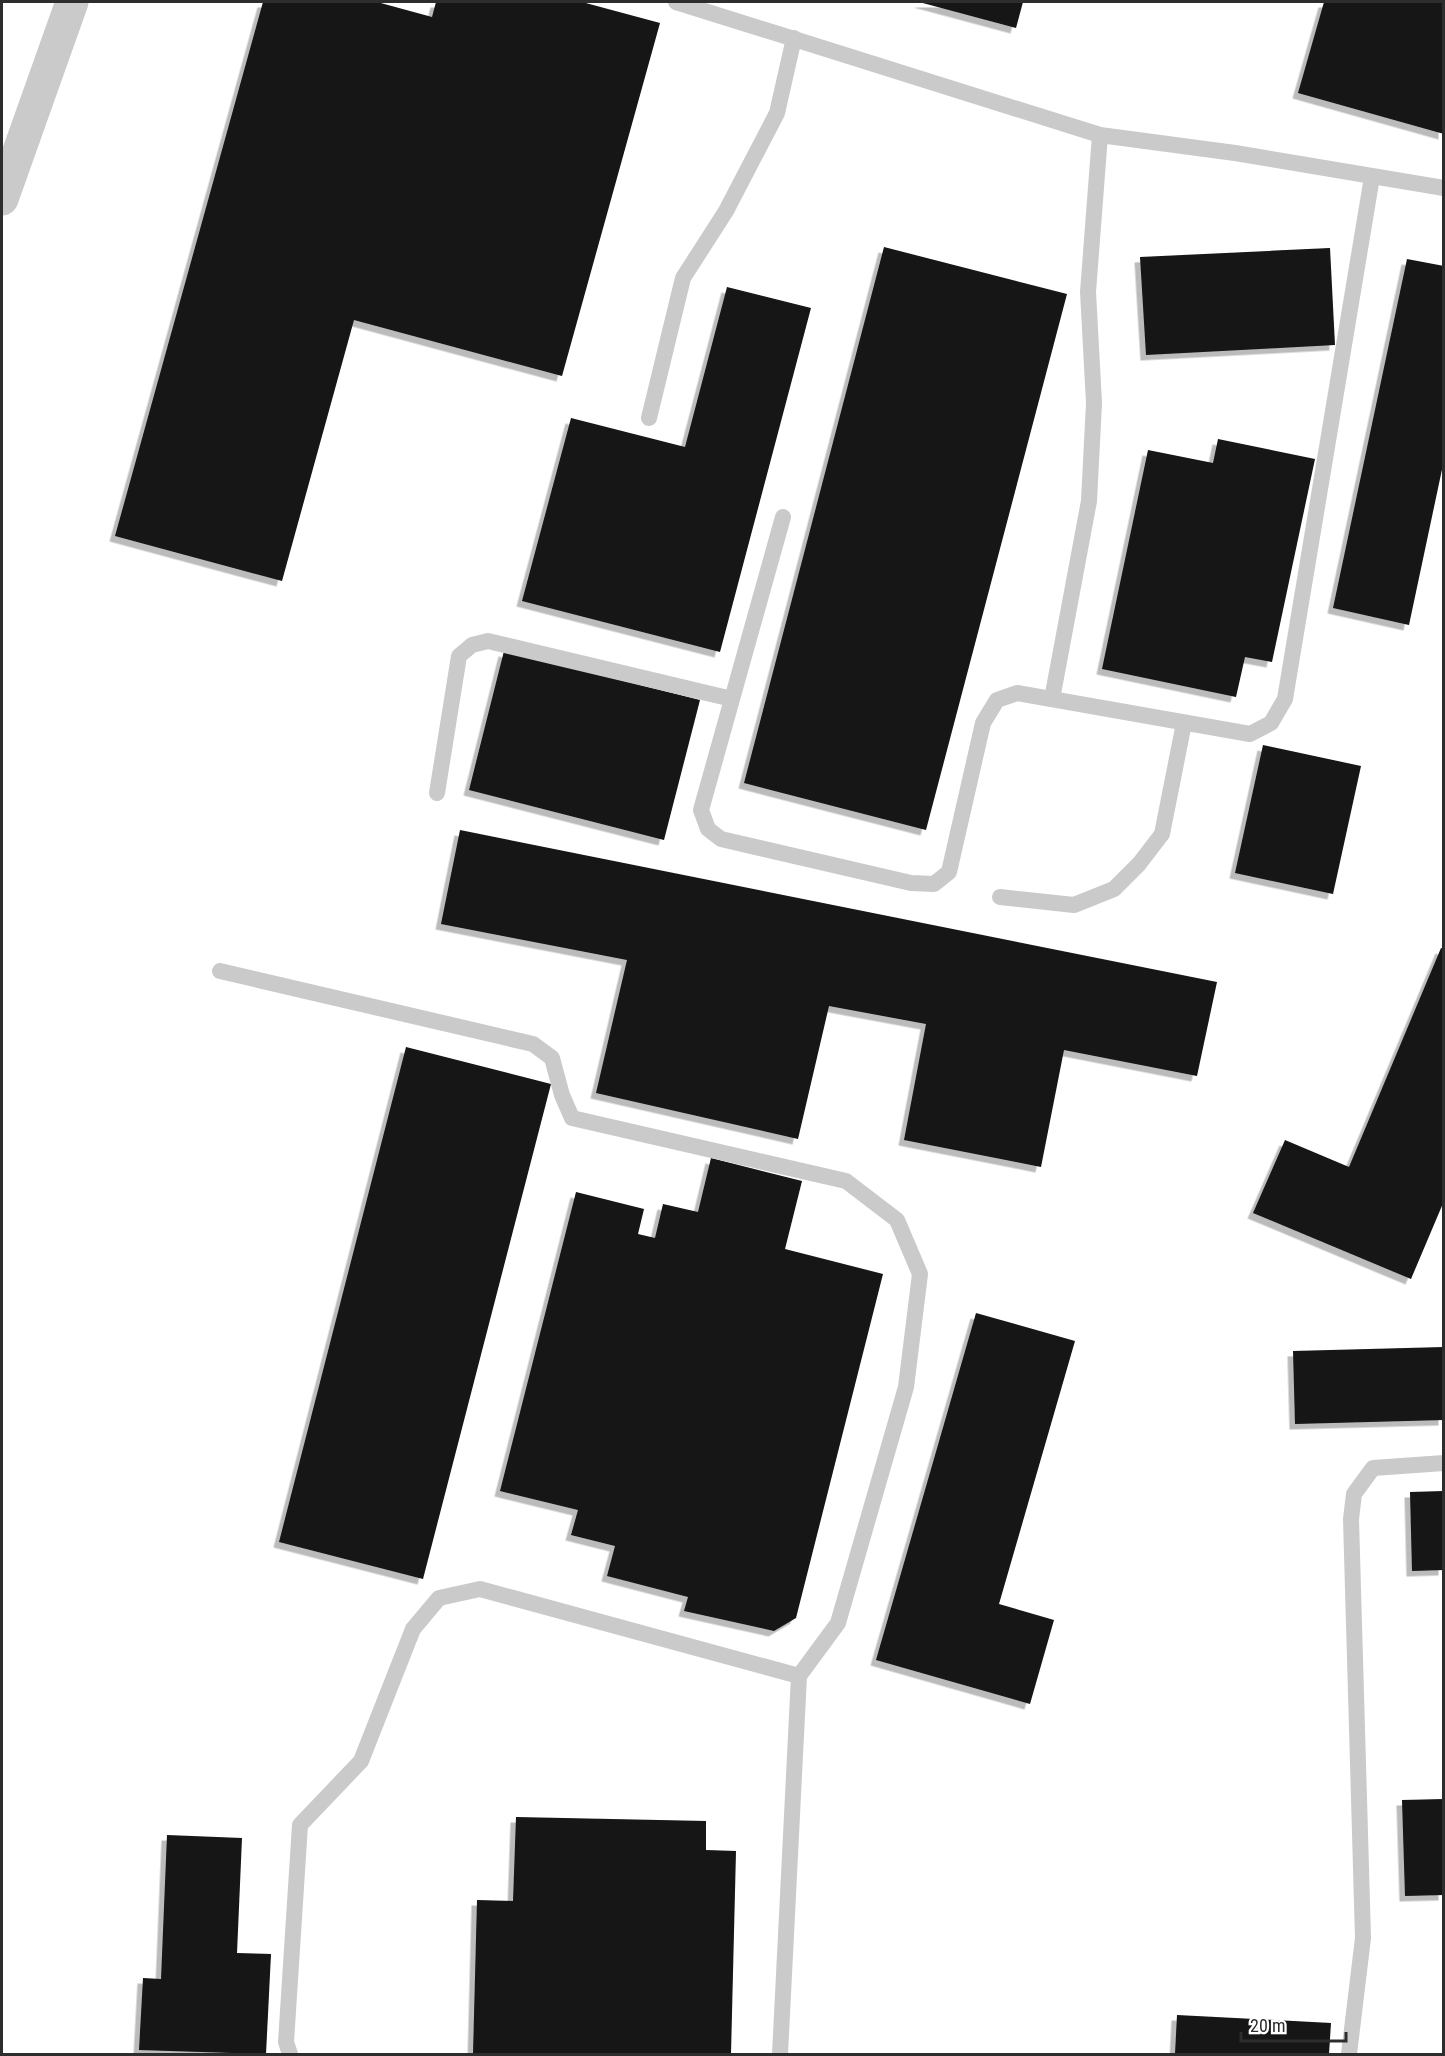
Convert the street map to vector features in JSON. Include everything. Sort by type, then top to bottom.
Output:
[{"type":"street","points":[[2,200],[72,2]]},
{"type":"lane","points":[[676,2],[1100,135],[1235,153],[1443,188]]},
{"type":"lane","points":[[649,418],[683,278],[726,211],[777,113],[794,38]]},
{"type":"lane","points":[[1052,699],[1089,501],[1094,403],[1088,292],[1100,135]]},
{"type":"lane","points":[[783,517],[701,810],[708,829],[721,839],[911,883],[934,884],[949,872],[983,723],[998,700],[1017,693],[1250,734],[1272,723],[1285,699],[1372,177]]},
{"type":"lane","points":[[436,793],[459,656],[472,645],[488,641],[732,699]]},
{"type":"lane","points":[[1000,897],[1074,905],[1114,889],[1140,864],[1162,834],[1184,723]]},
{"type":"lane","points":[[220,971],[534,1044],[552,1058],[562,1095],[572,1118],[846,1181],[897,1220],[920,1274],[906,1387],[838,1623],[799,1676],[780,2055]]},
{"type":"lane","points":[[1349,2055],[1364,1938],[1351,1519],[1354,1494],[1373,1468],[1443,1463]]},
{"type":"lane","points":[[290,2055],[286,2042],[300,1825],[361,1761],[413,1629],[440,1598],[480,1589],[799,1676]]},
{"type":"building","points":[[263,2],[377,2],[432,17],[436,2],[582,2],[660,23],[562,376],[354,320],[282,581],[115,536]]},
{"type":"building","points":[[919,2],[1023,2],[1016,28]]},
{"type":"building","points":[[1324,2],[1444,2],[1444,134],[1298,93]]},
{"type":"building","points":[[884,247],[1067,294],[926,830],[744,783]]},
{"type":"building","points":[[1330,248],[1335,345],[1146,355],[1140,257]]},
{"type":"building","points":[[1407,259],[1444,266],[1444,460],[1409,625],[1333,608]]},
{"type":"building","points":[[727,287],[811,308],[720,652],[522,601],[571,418],[685,447]]},
{"type":"building","points":[[1218,439],[1315,459],[1272,662],[1245,657],[1236,697],[1102,669],[1148,450],[1213,463]]},
{"type":"building","points":[[504,651],[700,700],[664,840],[469,790]]},
{"type":"building","points":[[1263,745],[1361,766],[1333,894],[1235,873]]},
{"type":"building","points":[[460,830],[1217,982],[1197,1076],[1064,1050],[1041,1167],[904,1140],[926,1024],[829,1006],[798,1139],[596,1093],[627,960],[441,924]]},
{"type":"building","points":[[1441,948],[1444,949],[1444,1201],[1411,1279],[1253,1213],[1285,1140],[1349,1167]]},
{"type":"building","points":[[406,1047],[551,1084],[423,1579],[279,1542]]},
{"type":"building","points":[[711,1158],[802,1181],[785,1249],[883,1274],[796,1618],[774,1631],[684,1611],[688,1597],[607,1576],[615,1546],[571,1535],[578,1510],[500,1491],[576,1192],[644,1209],[638,1234],[655,1238],[663,1204],[698,1212]]},
{"type":"building","points":[[976,1313],[1075,1341],[999,1604],[1054,1620],[1030,1704],[876,1660]]},
{"type":"building","points":[[1444,1347],[1444,1420],[1295,1424],[1293,1351]]},
{"type":"building","points":[[1444,1491],[1444,1570],[1412,1571],[1410,1492]]},
{"type":"building","points":[[1444,1799],[1444,1895],[1405,1896],[1402,1800]]},
{"type":"building","points":[[516,1817],[706,1821],[706,1850],[736,1851],[731,2054],[473,2054],[477,1900],[513,1901]]},
{"type":"building","points":[[167,1835],[242,1838],[237,1953],[271,1954],[266,2054],[139,2050],[143,1978],[161,1979]]},
{"type":"building","points":[[1177,2015],[1331,2023],[1329,2054],[1175,2054]]}]
